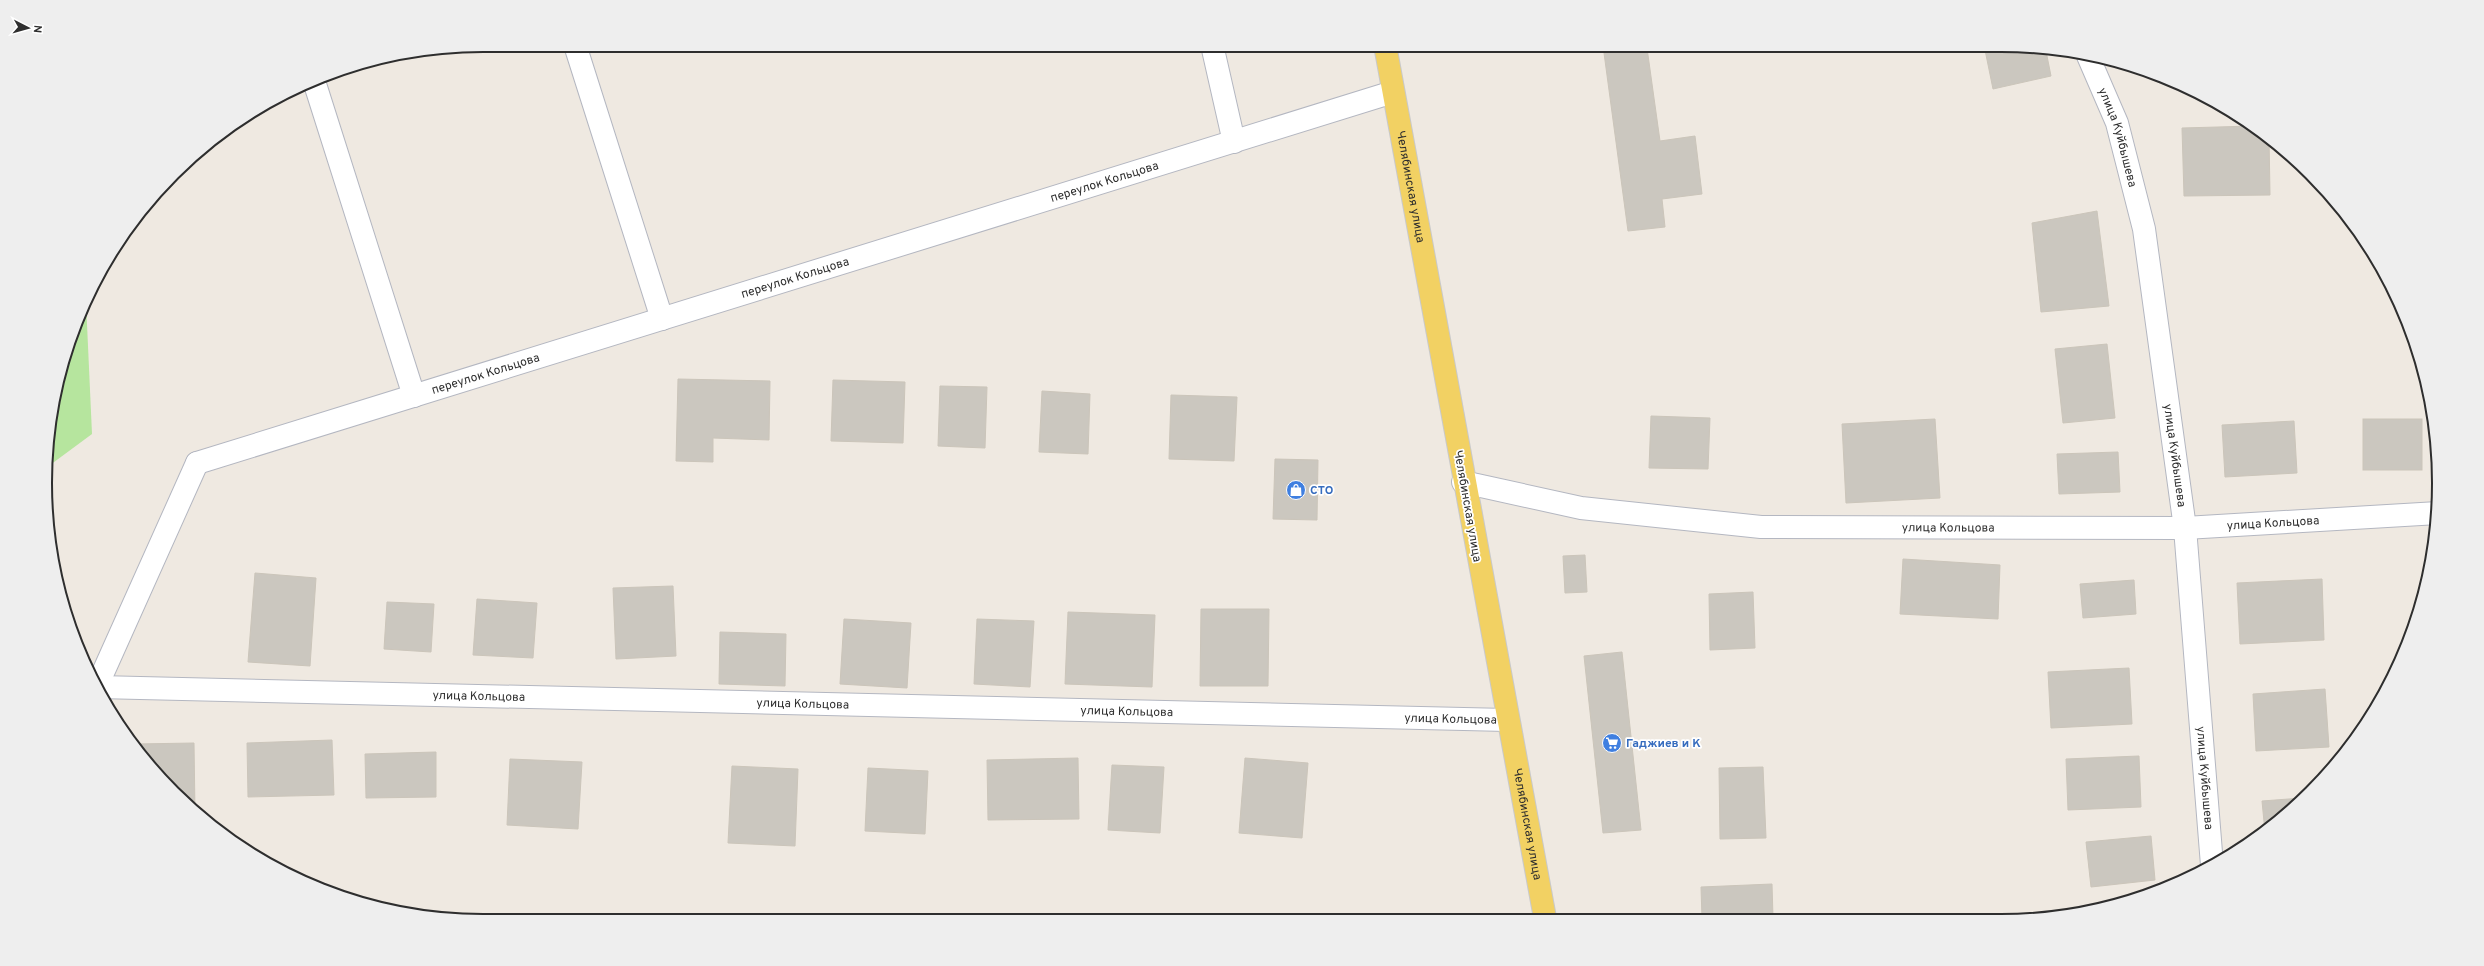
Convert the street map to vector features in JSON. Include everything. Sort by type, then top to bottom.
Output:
[{"type":"main road","name":"Челябинская улица","points":[[1385,52],[1463,482],[1544,914]]},
{"type":"street","points":[[577,52],[662,319]]},
{"type":"street","points":[[1214,52],[1234,142]]},
{"type":"street","name":"улица Куйбышева","points":[[2090,61],[2117,123],[2144,229],[2185,528],[2211,859]]},
{"type":"street","points":[[316,86],[414,396]]},
{"type":"street","name":"переулок Кольцова","points":[[100,680],[197,463],[1393,92]]},
{"type":"street","name":"улица Кольцова","points":[[1463,482],[1581,508],[1761,527],[2185,528],[2431,513]]},
{"type":"street","name":"улица Кольцова","points":[[103,686],[1507,720]]},
{"type":"green space","points":[[87,314],[92,434],[53,463],[60,399],[75,344]]},
{"type":"building","points":[[1648,52],[1660,141],[1695,136],[1702,194],[1662,199],[1665,227],[1628,231],[1604,53]]},
{"type":"building","points":[[1985,52],[2047,55],[2051,76],[1993,89]]},
{"type":"building","points":[[2242,126],[2263,141],[2269,146],[2270,195],[2184,196],[2182,128]]},
{"type":"building","points":[[2097,211],[2109,306],[2041,312],[2032,223]]},
{"type":"building","points":[[2107,344],[2115,418],[2063,423],[2055,349]]},
{"type":"building","points":[[678,379],[770,381],[769,440],[713,438],[713,462],[676,461]]},
{"type":"building","points":[[833,380],[905,382],[903,443],[831,441]]},
{"type":"building","points":[[940,386],[987,387],[985,448],[938,446]]},
{"type":"building","points":[[1042,391],[1090,394],[1088,454],[1039,452]]},
{"type":"building","points":[[1171,395],[1237,397],[1234,461],[1169,459]]},
{"type":"building","points":[[1651,416],[1710,418],[1708,469],[1649,468]]},
{"type":"building","points":[[1935,419],[1940,498],[1846,503],[1842,424]]},
{"type":"building","points":[[2363,419],[2422,419],[2422,470],[2363,470]]},
{"type":"building","points":[[2294,421],[2297,473],[2225,477],[2222,425]]},
{"type":"building","points":[[2118,452],[2120,492],[2059,494],[2057,454]]},
{"type":"building","name":"СТО","points":[[1275,459],[1318,460],[1317,520],[1273,519]]},
{"type":"building","points":[[1585,555],[1587,592],[1565,593],[1563,556]]},
{"type":"building","points":[[1903,559],[2000,565],[1998,619],[1900,614]]},
{"type":"building","points":[[255,573],[316,578],[310,666],[248,662]]},
{"type":"building","points":[[2322,579],[2324,640],[2240,644],[2237,583]]},
{"type":"building","points":[[2134,580],[2136,614],[2083,618],[2080,584]]},
{"type":"building","points":[[673,586],[676,656],[616,659],[613,588]]},
{"type":"building","points":[[1753,592],[1755,648],[1710,650],[1709,594]]},
{"type":"building","points":[[477,599],[537,603],[533,658],[473,655]]},
{"type":"building","points":[[387,602],[434,604],[431,652],[384,649]]},
{"type":"building","points":[[1201,609],[1269,609],[1268,686],[1200,686]]},
{"type":"building","points":[[1068,612],[1155,615],[1152,687],[1065,684]]},
{"type":"building","points":[[844,619],[911,623],[907,688],[840,684]]},
{"type":"building","points":[[977,619],[1034,621],[1030,687],[974,684]]},
{"type":"building","points":[[720,632],[786,634],[785,686],[719,684]]},
{"type":"building","name":"Гаджиев и К","points":[[1622,652],[1641,830],[1603,833],[1584,656]]},
{"type":"building","points":[[2129,668],[2132,724],[2051,728],[2048,672]]},
{"type":"building","points":[[2325,689],[2329,747],[2256,751],[2253,694]]},
{"type":"building","points":[[332,740],[334,795],[248,797],[247,743]]},
{"type":"building","points":[[194,743],[195,803],[178,788],[140,744]]},
{"type":"building","points":[[436,752],[436,797],[366,798],[365,754]]},
{"type":"building","points":[[2139,756],[2141,807],[2068,810],[2066,759]]},
{"type":"building","points":[[1078,758],[1079,819],[988,820],[987,760]]},
{"type":"building","points":[[1245,758],[1308,763],[1302,838],[1239,833]]},
{"type":"building","points":[[510,759],[582,762],[578,829],[507,825]]},
{"type":"building","points":[[1112,765],[1164,767],[1160,833],[1108,830]]},
{"type":"building","points":[[732,766],[798,769],[795,846],[728,843]]},
{"type":"building","points":[[1763,767],[1766,838],[1720,839],[1719,768]]},
{"type":"building","points":[[868,768],[928,771],[925,834],[865,831]]},
{"type":"building","points":[[2294,799],[2264,824],[2262,801]]},
{"type":"building","points":[[2151,836],[2155,880],[2091,887],[2086,842]]},
{"type":"building","points":[[1772,884],[1773,914],[1702,914],[1701,887]]},
{"type":"place","name":"СТО","points":[[1296,490]]},
{"type":"place","name":"Гаджиев и К","points":[[1612,743]]}]
